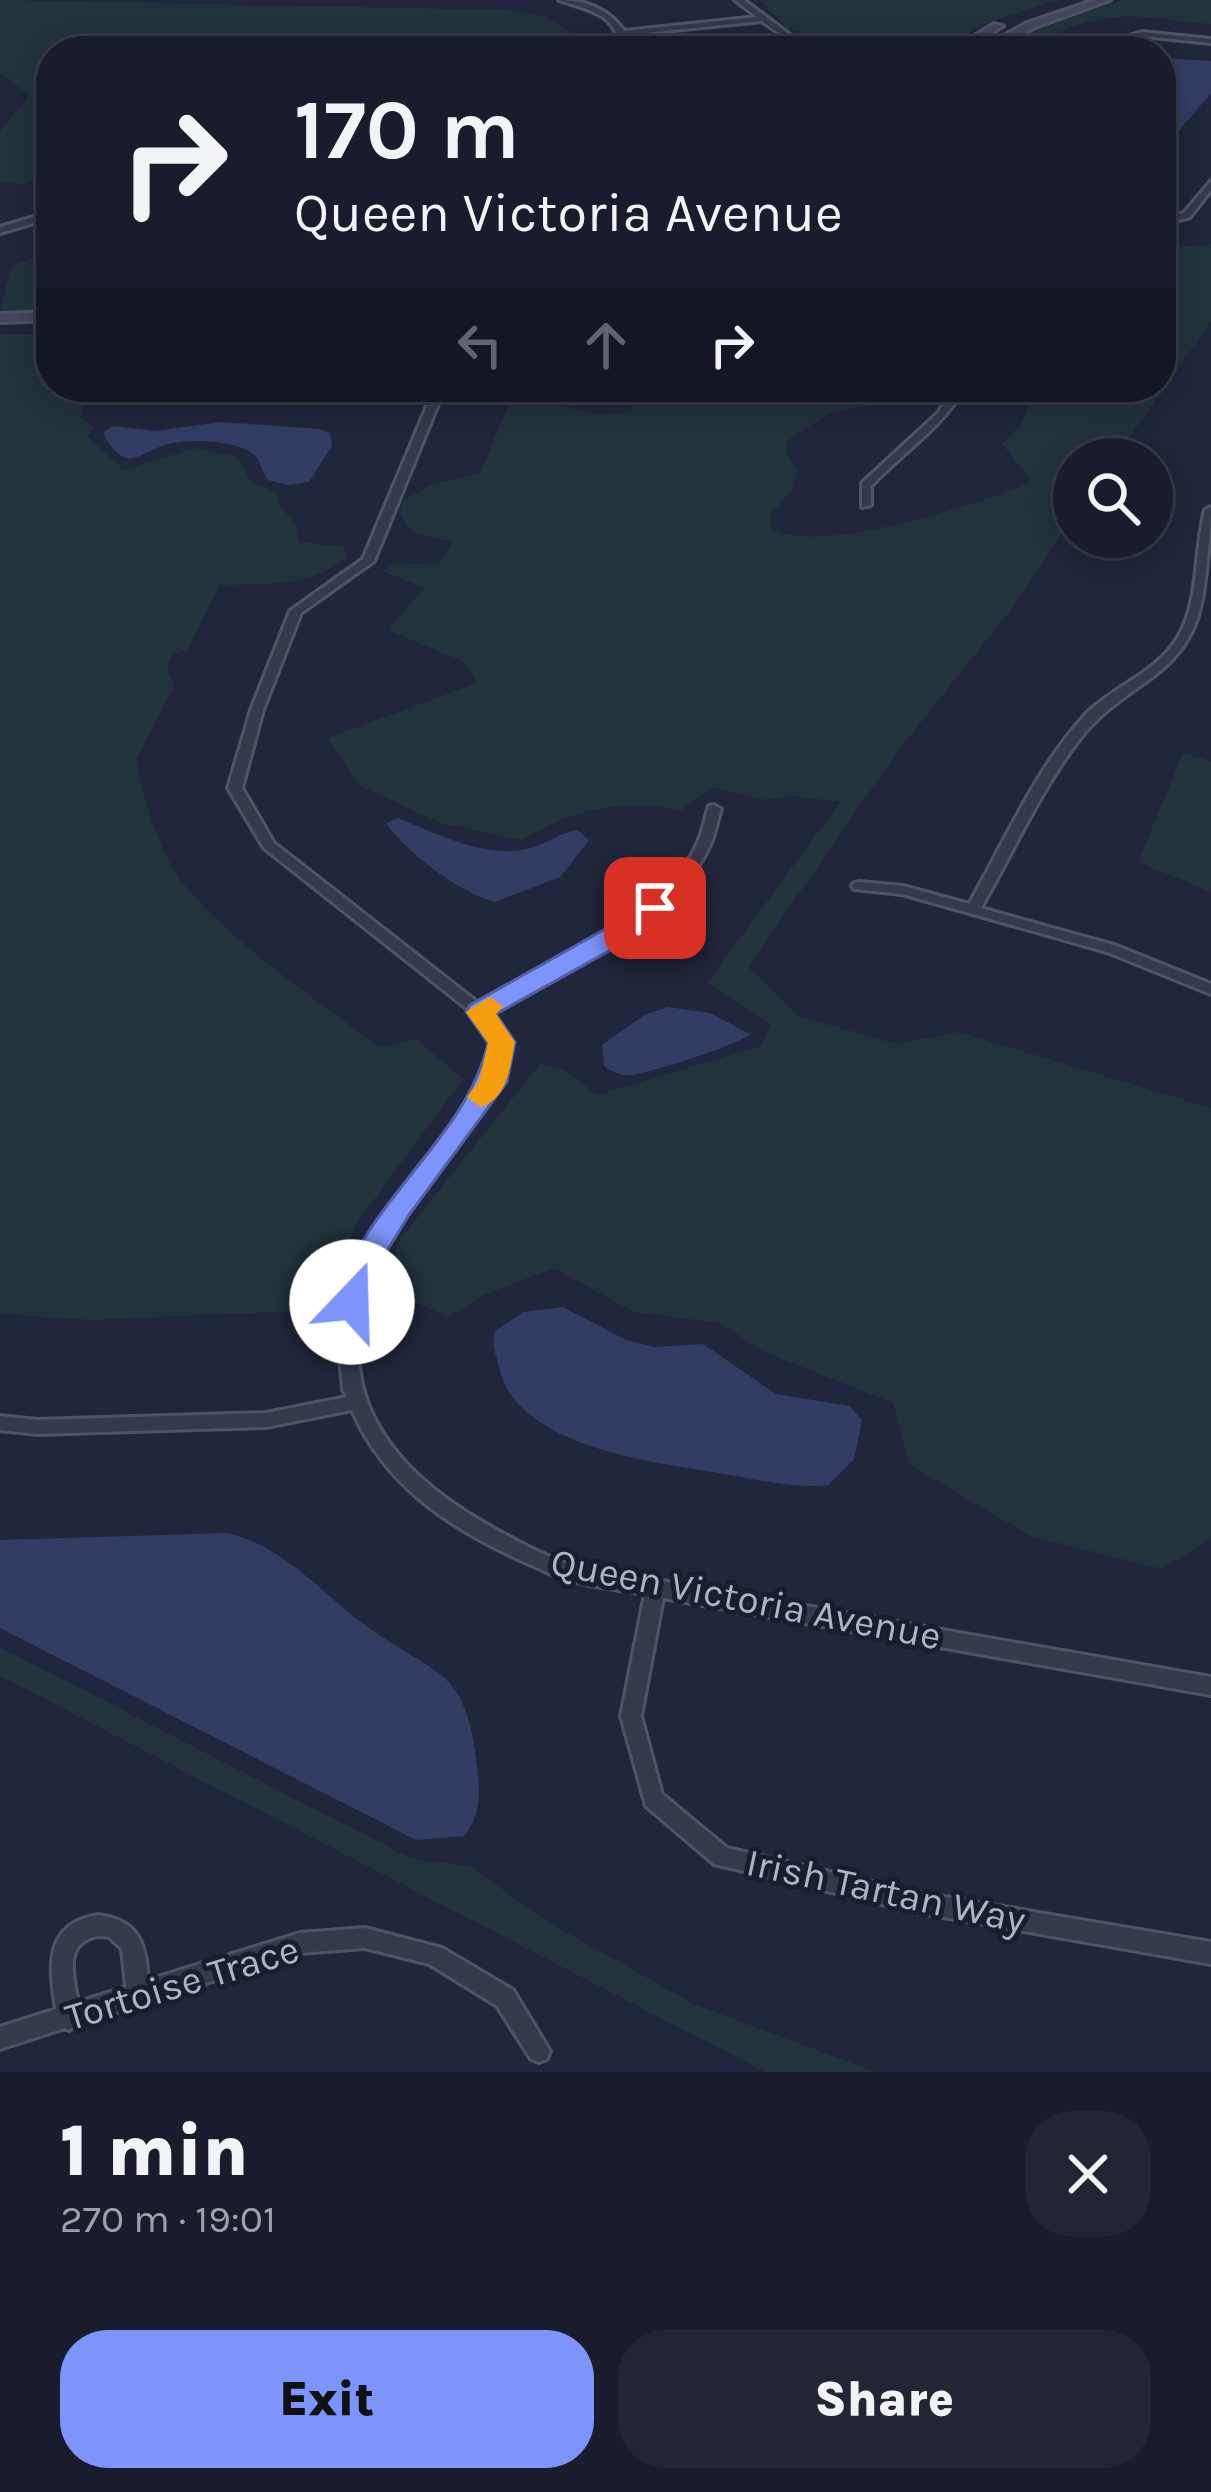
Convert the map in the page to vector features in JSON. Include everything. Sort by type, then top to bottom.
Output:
[{"type":"main road","points":[[983,36],[1012,20],[1072,0]]},
{"type":"main road","points":[[1009,36],[1105,0]]},
{"type":"main road","points":[[0,318],[36,317]]},
{"type":"main road","points":[[0,330],[36,329]]},
{"type":"street","points":[[563,0],[604,14],[624,36]]},
{"type":"street","points":[[739,0],[786,36]]},
{"type":"street","points":[[624,33],[763,19]]},
{"type":"street","points":[[1176,37],[1211,41]]},
{"type":"street","points":[[1176,218],[1187,215],[1211,184]]},
{"type":"street","points":[[0,230],[36,219]]},
{"type":"street","points":[[434,402],[368,561],[296,611],[256,710],[235,788],[269,845],[480,1012],[643,921],[712,835],[714,808]]},
{"type":"street","points":[[866,505],[866,485],[892,453],[943,416],[951,402]]},
{"type":"street","points":[[974,910],[1085,723],[1160,666],[1184,638],[1195,607],[1198,556],[1211,510]]},
{"type":"street","points":[[859,886],[887,887],[1112,949],[1211,989]]},
{"type":"street","name":"Queen Victoria Avenue","points":[[480,1012],[501,1042],[493,1082],[398,1207],[361,1268],[344,1337],[354,1403],[389,1463],[436,1507],[497,1545],[570,1573],[1211,1686]]},
{"type":"street","points":[[0,1423],[37,1427],[266,1420],[354,1403]]},
{"type":"street","name":"Irish Tartan Way","points":[[656,1586],[631,1715],[653,1799],[722,1857],[915,1902],[1211,1953]]},
{"type":"street","points":[[69,2019],[62,1964],[67,1944],[84,1928],[102,1923],[121,1931],[133,1945],[138,1998]]},
{"type":"street","name":"Tortoise Trace","points":[[0,2038],[300,1943],[365,1939],[434,1955],[505,1998],[539,2051]]},
{"type":"shaded area","points":[[0,0],[508,10],[544,16],[573,34],[36,36],[36,179],[21,185],[0,181],[0,131],[29,96],[0,72]]},
{"type":"shaded area","points":[[759,0],[1058,0],[989,22],[963,36],[817,36],[788,29]]},
{"type":"shaded area","points":[[1123,0],[1211,0],[1211,24],[1120,17],[1050,36],[1022,36]]},
{"type":"shaded area","points":[[1211,244],[1211,322],[1176,371],[1176,248]]},
{"type":"shaded area","points":[[36,257],[36,310],[0,310],[12,266]]},
{"type":"shaded area","points":[[0,335],[36,335],[36,402],[85,402],[80,417],[94,427],[88,437],[124,470],[196,448],[238,457],[251,482],[277,492],[278,504],[296,524],[300,542],[344,547],[348,557],[303,579],[219,585],[188,650],[172,655],[167,668],[174,687],[136,761],[161,844],[177,874],[206,909],[279,972],[380,1047],[416,1039],[463,1079],[361,1217],[326,1283],[296,1311],[92,1320],[0,1314]]},
{"type":"shaded area","points":[[510,402],[546,402],[596,414],[632,412],[631,402],[878,402],[830,413],[788,440],[786,451],[798,471],[792,490],[771,514],[771,529],[794,536],[898,524],[1028,484],[1029,478],[1002,444],[1020,426],[1032,402],[1154,402],[1129,438],[1053,438],[1053,547],[1013,607],[898,751],[748,967],[799,1016],[896,1044],[959,1032],[1211,1108],[1211,1539],[1162,1569],[1030,1536],[909,1464],[893,1403],[762,1351],[720,1323],[633,1312],[555,1268],[484,1295],[448,1317],[385,1289],[400,1239],[540,1064],[564,1069],[597,1095],[761,1046],[770,1025],[707,983],[840,802],[792,796],[766,800],[711,787],[680,811],[638,805],[598,809],[521,840],[441,823],[358,785],[328,738],[477,683],[465,662],[388,630],[424,588],[383,571],[395,563],[438,565],[452,542],[414,533],[400,515],[404,500],[432,484],[480,473]]},
{"type":"shaded area","points":[[1183,753],[1211,761],[1211,892],[1138,862]]},
{"type":"shaded area","points":[[0,1647],[412,1859],[469,1866],[555,1926],[696,2005],[876,2072],[765,2072],[0,1676]]},
{"type":"water","points":[[1176,59],[1211,61],[1211,93],[1176,134]]},
{"type":"water","points":[[221,422],[319,429],[330,433],[332,446],[309,482],[288,485],[268,480],[255,456],[239,447],[181,442],[127,458],[103,433],[113,426],[155,431]]},
{"type":"water","points":[[398,818],[463,844],[497,851],[531,848],[577,830],[589,840],[560,877],[495,902],[466,890],[420,859],[386,823]]},
{"type":"water","points":[[668,1007],[710,1013],[750,1034],[714,1051],[640,1073],[623,1075],[604,1066],[602,1045],[644,1015]]},
{"type":"water","points":[[563,1307],[626,1340],[654,1347],[703,1344],[776,1394],[850,1406],[862,1421],[854,1459],[828,1485],[787,1485],[624,1456],[558,1433],[531,1416],[511,1394],[494,1341],[495,1331],[523,1312]]},
{"type":"water","points":[[228,1533],[284,1559],[456,1691],[472,1733],[479,1786],[477,1812],[464,1836],[416,1840],[0,1628],[0,1540]]},
{"type":"slow traffic","points":[[481,1097],[493,1082],[501,1042],[480,1012],[490,1006]]},
{"type":"route","points":[[352,1302],[361,1268],[398,1207],[493,1082],[501,1042],[480,1012],[643,921],[655,908]]}]
